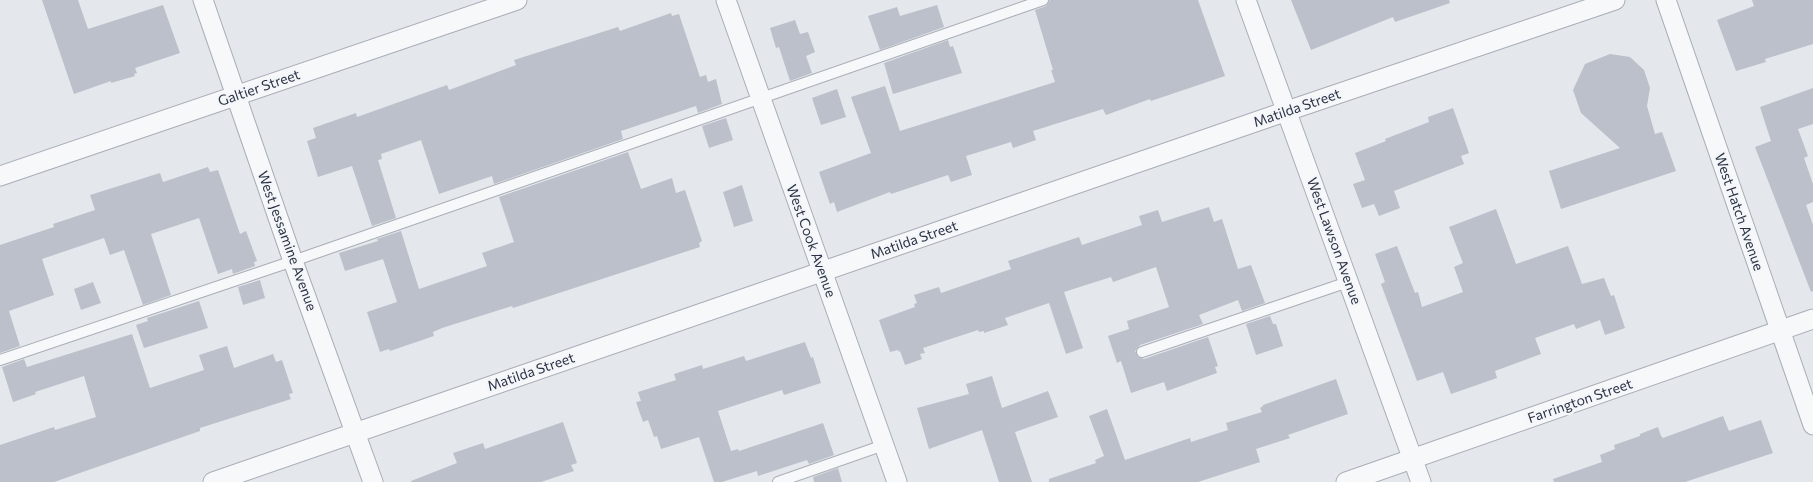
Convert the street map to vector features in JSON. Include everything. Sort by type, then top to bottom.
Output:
[{"type":"street","name":"West Jessamine Avenue","points":[[203,0],[293,261],[373,482]]},
{"type":"street","name":"Galtier Street","points":[[0,176],[517,0]]},
{"type":"street","name":"West Cook Avenue","points":[[726,0],[897,482]]},
{"type":"street","name":"West Lawson Avenue","points":[[1246,0],[1421,482]]},
{"type":"street","name":"Matilda Street","points":[[213,482],[1287,111],[1615,0]]},
{"type":"street","name":"West Hatch Avenue","points":[[1666,0],[1813,425]]},
{"type":"street","name":"Farrington Street","points":[[1346,482],[1813,319]]},
{"type":"lane","points":[[0,360],[293,261],[1043,0]]},
{"type":"lane","points":[[1142,352],[1348,282]]},
{"type":"lane","points":[[778,482],[884,445]]},
{"type":"building","points":[[42,0],[78,0],[88,29],[163,5],[180,53],[135,68],[137,73],[134,74],[135,76],[111,83],[111,81],[74,94]]},
{"type":"building","points":[[1050,0],[1198,0],[1225,76],[1151,101],[1150,99],[1106,115],[1103,109],[1033,131],[1036,140],[1013,148],[1011,142],[966,156],[972,175],[951,182],[948,175],[891,194],[890,192],[837,212],[834,202],[830,204],[819,172],[871,153],[851,97],[885,86],[900,131],[1055,82],[1035,10],[1046,6]]},
{"type":"building","points":[[1291,0],[1449,0],[1450,3],[1395,22],[1393,17],[1311,50]]},
{"type":"building","points":[[1752,0],[1813,0],[1813,44],[1765,59],[1766,62],[1736,71],[1717,20],[1754,6]]},
{"type":"building","points":[[937,5],[944,27],[880,50],[868,16],[897,7],[900,16]]},
{"type":"building","points":[[671,13],[672,16],[679,14],[700,77],[706,75],[708,82],[716,79],[722,104],[698,113],[696,106],[621,131],[623,139],[494,184],[492,176],[439,194],[421,140],[381,154],[382,159],[378,160],[396,218],[372,226],[352,166],[318,177],[307,141],[316,138],[313,128],[356,113],[357,117],[447,85],[449,90],[516,65],[514,60],[618,27],[620,31]]},
{"type":"building","points":[[795,20],[800,34],[808,32],[815,52],[806,56],[812,73],[790,81],[779,47],[776,48],[770,28]]},
{"type":"building","points":[[948,40],[950,47],[953,46],[962,73],[893,94],[884,63]]},
{"type":"building","points":[[1610,54],[1630,57],[1644,70],[1650,88],[1647,106],[1655,134],[1662,132],[1676,171],[1561,209],[1549,171],[1620,148],[1581,113],[1573,90],[1585,64]]},
{"type":"building","points":[[1813,88],[1813,124],[1798,129],[1808,156],[1804,158],[1813,184],[1813,202],[1806,205],[1813,225],[1813,291],[1811,292],[1755,147],[1771,141],[1760,107]]},
{"type":"building","points":[[837,89],[846,117],[821,125],[812,98]]},
{"type":"building","points":[[1453,108],[1469,153],[1461,156],[1464,164],[1394,191],[1400,208],[1379,216],[1374,204],[1362,208],[1353,184],[1365,180],[1355,153],[1429,122],[1428,117]]},
{"type":"building","points":[[726,118],[733,140],[709,148],[702,126]]},
{"type":"building","points":[[628,152],[641,189],[672,178],[676,193],[685,190],[702,241],[699,243],[700,247],[513,308],[512,306],[442,328],[433,332],[434,336],[390,351],[389,349],[380,352],[367,312],[397,302],[383,259],[345,271],[339,253],[378,241],[377,239],[401,231],[419,289],[487,266],[482,253],[514,242],[499,197]]},
{"type":"building","points":[[208,167],[210,172],[218,170],[240,234],[246,231],[257,261],[254,262],[255,266],[233,274],[232,269],[218,274],[199,218],[151,234],[171,295],[143,305],[124,250],[110,255],[104,238],[42,259],[54,295],[9,311],[20,346],[0,353],[0,245],[54,227],[53,224],[95,210],[90,195],[160,173],[163,182]]},
{"type":"building","points":[[742,185],[753,221],[734,227],[723,192]]},
{"type":"building","points":[[1209,207],[1214,222],[1222,219],[1238,269],[1251,265],[1265,303],[1242,311],[1238,300],[1199,315],[1203,324],[1140,345],[1135,351],[1138,357],[1144,359],[1208,337],[1218,366],[1215,367],[1217,373],[1167,391],[1164,382],[1131,393],[1121,361],[1117,363],[1108,336],[1129,329],[1127,321],[1169,307],[1156,267],[1113,282],[1111,277],[1064,292],[1083,348],[1066,354],[1049,303],[1005,318],[1008,325],[984,333],[984,331],[979,332],[978,330],[923,348],[925,353],[920,354],[922,359],[905,365],[900,351],[890,352],[879,320],[915,307],[914,304],[917,303],[914,295],[939,287],[941,293],[1011,269],[1008,261],[1079,237],[1082,245],[1142,225],[1139,216],[1158,210],[1162,222]]},
{"type":"building","points":[[1496,209],[1516,264],[1568,246],[1582,284],[1604,278],[1611,296],[1614,295],[1625,328],[1605,335],[1600,320],[1576,329],[1574,324],[1535,338],[1541,354],[1495,371],[1497,378],[1451,394],[1443,372],[1417,381],[1381,284],[1385,282],[1375,254],[1397,246],[1415,293],[1418,292],[1422,307],[1463,292],[1454,267],[1463,263],[1449,227]]},
{"type":"building","points":[[260,280],[265,298],[243,305],[238,287]]},
{"type":"building","points":[[93,282],[101,303],[81,310],[74,289]]},
{"type":"building","points":[[199,301],[208,328],[144,348],[136,325],[148,321],[147,318]]},
{"type":"building","points":[[1270,316],[1273,324],[1276,324],[1283,346],[1256,355],[1246,324]]},
{"type":"building","points":[[132,334],[150,388],[204,370],[199,355],[227,346],[234,368],[273,354],[276,362],[282,360],[293,393],[289,394],[291,399],[200,428],[200,431],[54,482],[0,482],[0,445],[54,427],[55,430],[96,417],[84,376],[35,392],[36,394],[13,402],[2,367],[24,359],[27,367]]},
{"type":"building","points":[[805,342],[811,358],[813,357],[821,383],[784,395],[782,390],[718,411],[731,451],[738,449],[739,451],[823,423],[834,455],[809,464],[807,460],[758,476],[757,471],[722,482],[714,482],[699,437],[661,449],[657,436],[654,437],[648,420],[643,422],[636,402],[641,401],[638,392],[676,380],[674,374],[702,365],[703,369],[744,356],[746,361]]},
{"type":"building","points":[[992,376],[1002,408],[1048,391],[1058,417],[1015,432],[1032,482],[999,482],[982,430],[929,449],[917,408],[969,394],[966,384]]},
{"type":"building","points":[[1336,379],[1348,414],[1288,435],[1290,438],[1256,449],[1260,462],[1198,482],[1049,482],[1049,479],[1096,463],[1095,460],[1104,456],[1089,416],[1107,409],[1125,460],[1190,438],[1191,442],[1228,430],[1226,423],[1262,412],[1260,408],[1263,405]]},
{"type":"building","points":[[1723,416],[1729,431],[1761,420],[1773,453],[1685,482],[1554,482],[1553,479],[1602,462],[1600,455],[1615,449],[1614,445],[1640,436],[1640,434],[1658,427],[1663,438]]},
{"type":"building","points":[[563,422],[577,463],[571,465],[574,471],[541,482],[411,482],[457,463],[453,453],[483,443],[485,449]]},
{"type":"building","points":[[838,468],[842,482],[814,482],[813,477]]}]
